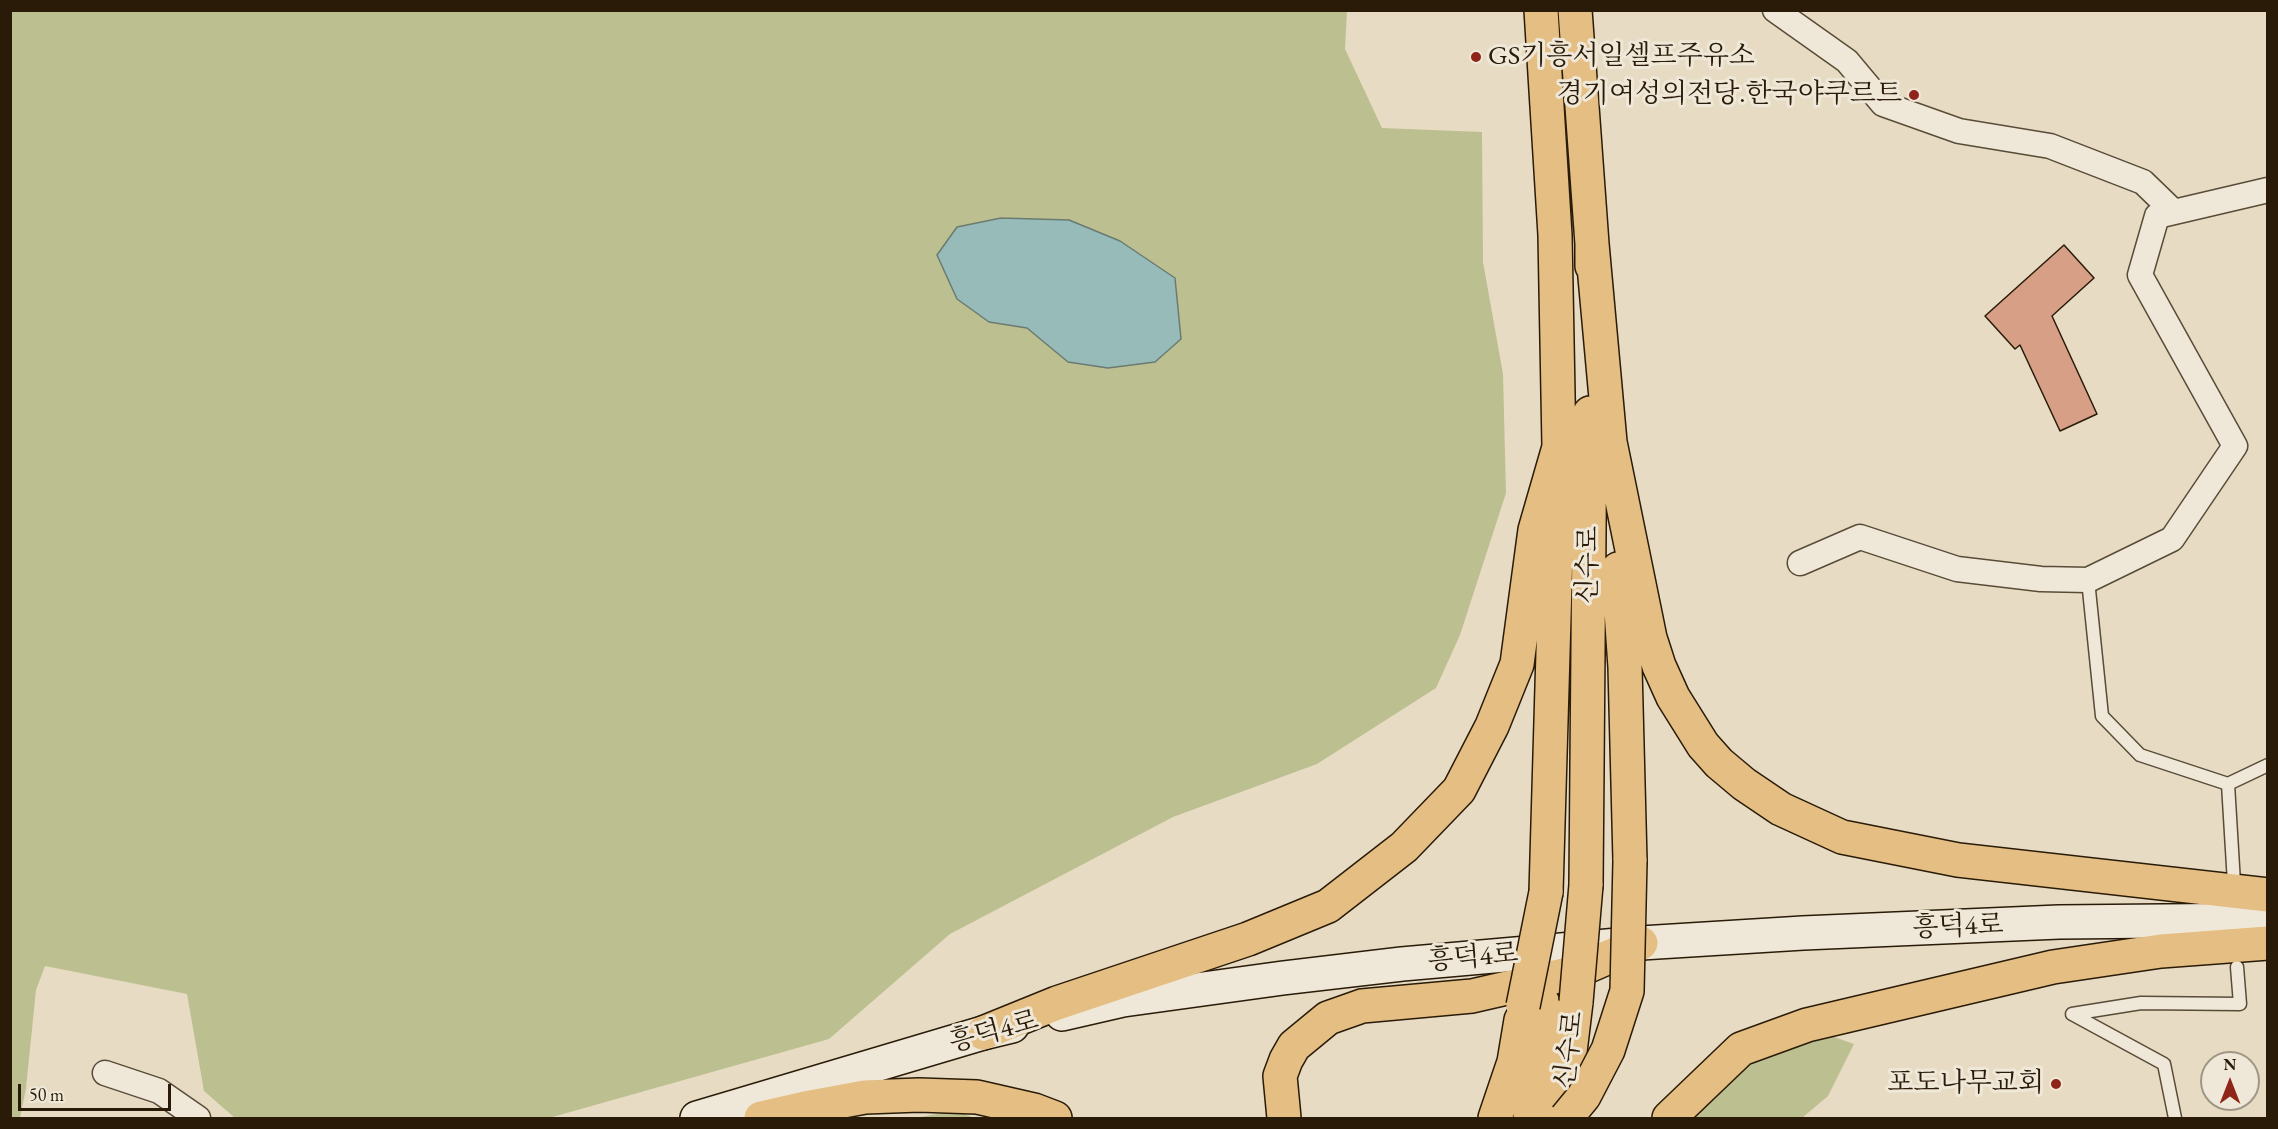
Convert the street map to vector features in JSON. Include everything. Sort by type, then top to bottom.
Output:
[{"type":"main road","name":"신수로","points":[[1530,1119],[1533,1005],[1546,892],[1559,447],[1555,235],[1540,10]]},
{"type":"main road","name":"신수로","points":[[1564,1119],[1586,885],[1592,244],[1575,10]]},
{"type":"main road","points":[[1564,1119],[1584,1096],[1608,1050],[1627,991],[1630,861],[1625,667],[1610,442],[1592,244]]},
{"type":"main road","points":[[1610,442],[1643,608],[1659,666],[1673,697],[1703,745],[1719,763],[1753,790],[1781,809],[1812,824],[1842,837],[1865,842],[1958,860],[2268,895]]},
{"type":"main road","points":[[983,1033],[1057,1003],[1248,939],[1328,906],[1404,847],[1459,790],[1492,726],[1517,664],[1535,530],[1559,447]]},
{"type":"main road","points":[[1284,1119],[1280,1076],[1286,1060],[1294,1046],[1328,1018],[1362,1006],[1472,996],[1572,972],[1641,943]]},
{"type":"main road","points":[[1669,1119],[1741,1049],[1807,1025],[2053,967],[2161,951],[2268,944]]},
{"type":"main road","points":[[1495,1119],[1533,1005]]},
{"type":"main road","points":[[762,1119],[865,1097],[919,1095],[977,1097],[1034,1110],[1055,1119]]},
{"type":"street","points":[[1775,10],[1847,61],[1882,104],[1959,131],[2050,146],[2143,182],[2175,212]]},
{"type":"street","points":[[1800,563],[1860,537],[1957,568],[2041,579],[2088,580],[2172,539],[2235,446],[2140,275],[2157,216],[2267,190]]},
{"type":"street","name":"흥덕4로","points":[[697,1119],[983,1033],[1123,1000],[1237,984],[1402,964],[1641,943],[2059,922],[2268,920]]},
{"type":"street","points":[[105,1073],[159,1091],[198,1119]]},
{"type":"lane","points":[[2088,580],[2102,716],[2140,755],[2228,784],[2268,765]]},
{"type":"lane","points":[[2228,784],[2234,883]]},
{"type":"lane","points":[[2175,1119],[2164,1064],[2072,1014],[2141,1003],[2240,1004],[2237,968]]},
{"type":"green space","points":[[10,11],[1347,11],[1345,49],[1382,128],[1482,132],[1483,262],[1503,374],[1506,493],[1460,635],[1436,688],[1317,764],[1173,817],[950,934],[829,1039],[549,1118],[235,1118],[204,1091],[187,994],[45,966],[36,990],[26,1088],[20,1118],[11,1118]]},
{"type":"green space","points":[[1823,1033],[1854,1044],[1828,1096],[1802,1118],[1688,1118],[1710,1089],[1767,1050]]},
{"type":"green space","points":[[955,1111],[975,1118],[914,1118]]},
{"type":"water","points":[[1001,218],[1069,220],[1120,241],[1175,278],[1181,339],[1155,362],[1108,368],[1068,362],[1027,328],[989,322],[957,299],[937,255],[957,227]]},
{"type":"building","points":[[2064,245],[2094,278],[2052,316],[2097,414],[2060,431],[2020,345],[2015,349],[1985,316]]},
{"type":"place","name":"GS기흥서일셀프주유소","points":[[1476,57]]},
{"type":"place","name":"경기여성의전당.한국야쿠르트","points":[[1914,95]]},
{"type":"place","name":"포도나무교회","points":[[2056,1084]]}]
